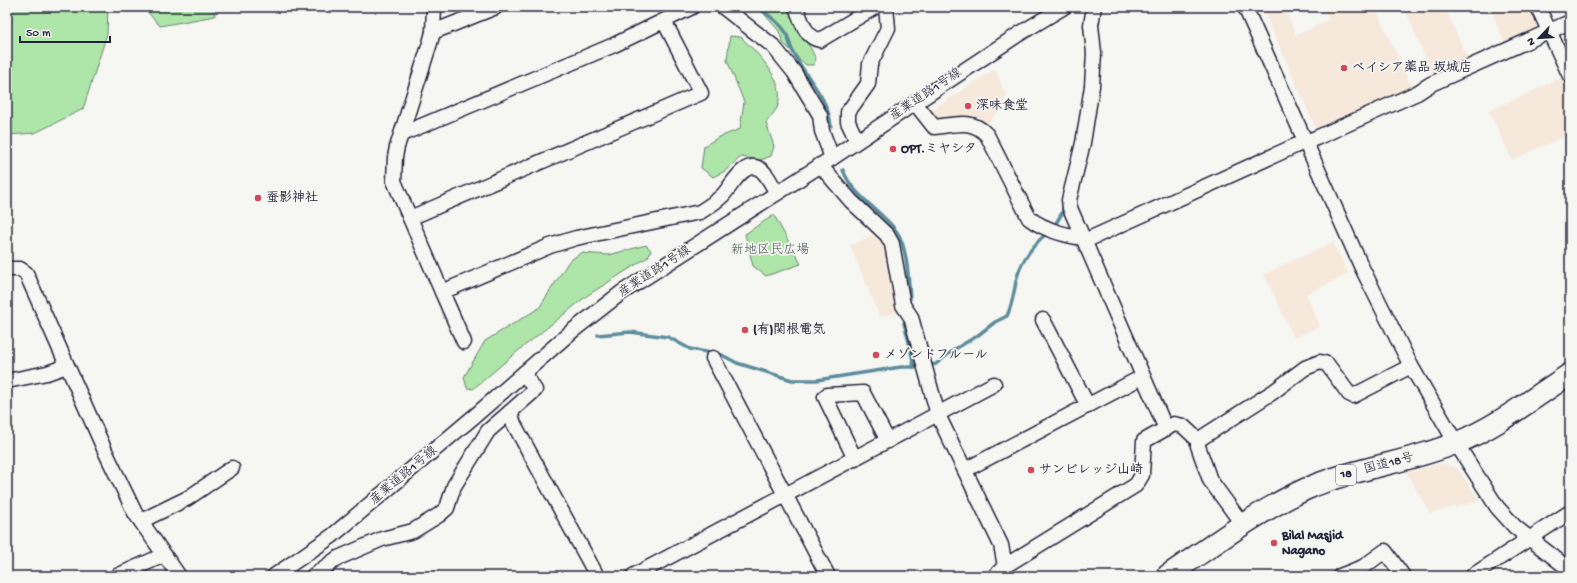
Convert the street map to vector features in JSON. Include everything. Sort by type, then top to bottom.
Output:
[{"type":"highway","name":"国道18号","points":[[1167,576],[1275,504],[1331,480],[1426,454],[1456,443],[1496,422],[1570,374]]},
{"type":"street","points":[[434,7],[433,32],[395,157],[394,181],[464,342]]},
{"type":"street","points":[[433,32],[496,7]]},
{"type":"street","points":[[402,134],[614,44],[692,7]]},
{"type":"street","points":[[723,7],[773,46],[794,72],[820,115],[822,131],[832,158]]},
{"type":"street","points":[[796,7],[809,36],[820,40],[875,7]]},
{"type":"street","points":[[857,141],[848,122],[848,112],[852,104],[868,84],[870,64],[888,28],[886,7]]},
{"type":"street","name":"産業道路1号線","points":[[274,576],[332,536],[571,332],[621,292],[832,158],[1019,34],[1064,7]]},
{"type":"street","points":[[1094,7],[1090,25],[1094,53],[1092,86],[1083,143],[1069,200],[1070,208],[1142,377],[1166,429]]},
{"type":"street","points":[[1245,7],[1362,268],[1411,366],[1456,443],[1497,507],[1515,527],[1570,570]]},
{"type":"street","points":[[1538,7],[1570,76]]},
{"type":"street","points":[[410,218],[701,93],[664,21]]},
{"type":"street","points":[[915,103],[934,127],[967,124],[981,128],[987,135],[1029,218],[1036,224],[1089,239],[1417,93],[1431,84],[1570,22]]},
{"type":"street","points":[[820,165],[851,201],[887,234],[892,244],[903,305],[911,317],[938,415],[1001,545],[1000,571]]},
{"type":"street","points":[[442,292],[537,252],[576,238],[700,212],[714,203],[743,172],[751,167],[758,168],[765,175],[777,193]]},
{"type":"street","points":[[7,269],[20,269],[26,273],[106,453],[135,513],[179,576]]},
{"type":"street","points":[[1043,320],[1088,406]]},
{"type":"street","points":[[713,358],[828,576]]},
{"type":"street","points":[[1198,440],[1273,392],[1305,368],[1314,364],[1320,362],[1327,364],[1349,394],[1353,396],[1411,366]]},
{"type":"street","points":[[7,381],[47,373],[67,366]]},
{"type":"street","points":[[313,576],[338,558],[382,539],[413,531],[447,508],[454,486],[488,431],[535,390],[524,373]]},
{"type":"street","points":[[965,470],[1142,377]]},
{"type":"street","points":[[633,576],[888,442],[994,384]]},
{"type":"street","points":[[855,459],[825,397],[828,395],[863,392],[888,442]]},
{"type":"street","points":[[510,412],[514,424],[597,576]]},
{"type":"street","points":[[1000,571],[1136,485],[1142,476],[1144,441],[1178,424],[1194,435],[1198,440],[1198,446],[1210,480],[1243,525]]},
{"type":"street","points":[[141,521],[188,498],[232,468]]},
{"type":"street","points":[[1472,576],[1570,512]]},
{"type":"street","points":[[1340,576],[1363,567],[1385,551],[1403,576]]},
{"type":"street","points":[[117,576],[164,555]]},
{"type":"shaded area","name":"ベイシア薬品 坂城店","points":[[1262,7],[1284,7],[1296,35],[1329,20],[1323,7],[1375,7],[1412,88],[1317,131]]},
{"type":"shaded area","points":[[1404,7],[1445,7],[1469,63],[1434,78]]},
{"type":"shaded area","points":[[1490,7],[1534,7],[1542,27],[1506,46]]},
{"type":"shaded area","points":[[995,69],[1006,95],[1003,106],[985,126],[937,122],[929,112]]},
{"type":"shaded area","points":[[1565,76],[1570,86],[1570,134],[1512,160],[1489,111]]},
{"type":"shaded area","points":[[879,232],[884,238],[894,269],[899,312],[880,317],[850,246]]},
{"type":"shaded area","points":[[1333,242],[1348,274],[1306,294],[1320,326],[1294,338],[1264,274]]},
{"type":"shaded area","points":[[1444,463],[1458,469],[1480,501],[1430,513],[1406,472]]},
{"type":"green space","points":[[7,7],[108,7],[107,34],[83,109],[35,133],[7,135]]},
{"type":"green space","points":[[143,7],[213,7],[215,16],[160,26]]},
{"type":"green space","points":[[758,7],[790,7],[816,59],[813,65],[806,65],[783,43],[779,31]]},
{"type":"green space","points":[[730,36],[741,37],[763,60],[775,79],[779,98],[777,108],[766,123],[774,146],[771,156],[761,160],[741,157],[725,171],[713,177],[701,168],[704,146],[717,138],[740,129],[744,102],[727,60]]},
{"type":"green space","name":"新地区民広場","points":[[774,215],[801,264],[766,276],[753,266],[745,234]]},
{"type":"green space","points":[[646,245],[651,250],[648,257],[588,295],[473,389],[467,388],[464,377],[485,341],[539,308],[569,261],[581,253],[609,255]]},
{"type":"waterway","points":[[757,7],[776,21],[785,31],[794,54],[826,106],[831,126]]},
{"type":"waterway","points":[[843,170],[853,188],[897,232],[903,246],[907,264],[910,299]]},
{"type":"waterway","points":[[1055,225],[1062,213],[1064,205]]},
{"type":"waterway","points":[[927,366],[936,364],[955,349],[977,336],[995,322],[1007,316],[1017,277],[1022,265],[1033,248],[1047,233]]},
{"type":"waterway","points":[[904,323],[914,367]]},
{"type":"waterway","points":[[598,335],[630,332],[668,337],[690,349],[722,355],[737,363],[792,380],[817,380],[901,367],[921,367]]},
{"type":"place","name":"ベイシア薬品 坂城店","points":[[1344,68]]},
{"type":"place","name":"深味食堂","points":[[968,106]]},
{"type":"place","name":"OPT.ミヤシタ","points":[[893,149]]},
{"type":"place","name":"蚕影神社","points":[[258,198]]},
{"type":"place","name":"(有)関根電気","points":[[745,330]]},
{"type":"place","name":"メゾンドフルール","points":[[876,355]]},
{"type":"place","name":"サンビレッジ山崎","points":[[1031,470]]},
{"type":"place","name":"Bilal Masjid Nagano","points":[[1274,543]]}]
